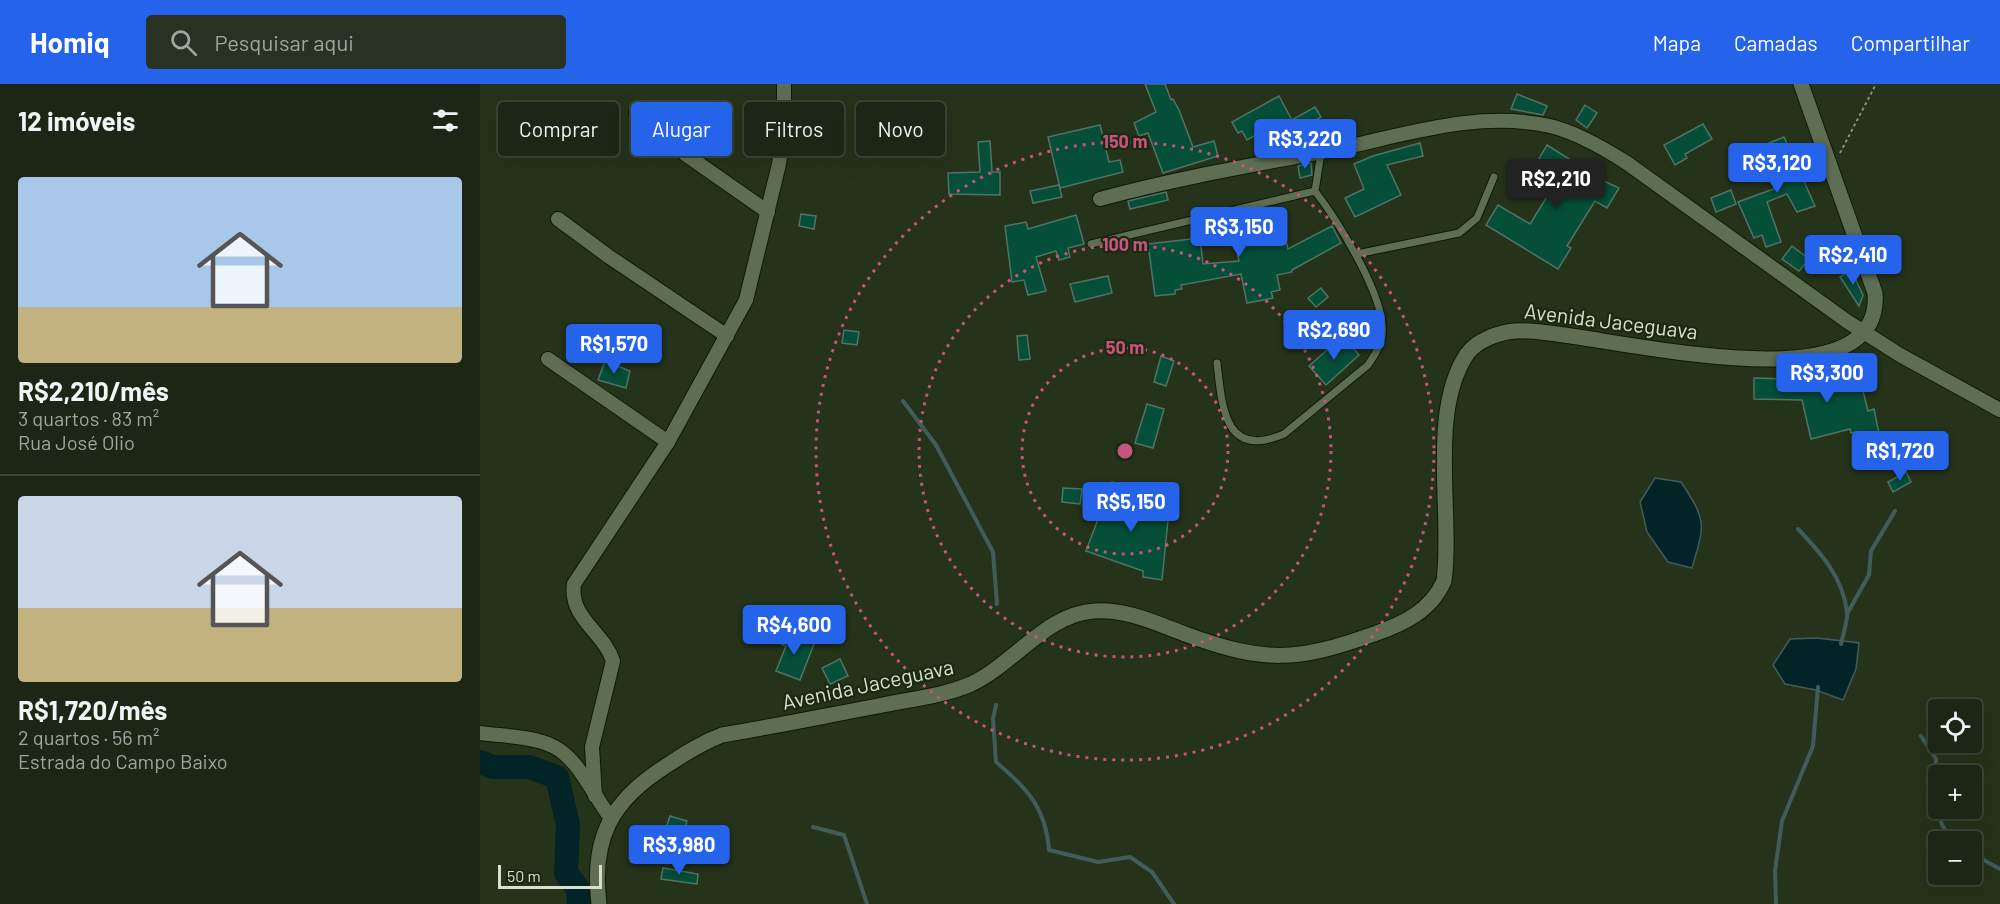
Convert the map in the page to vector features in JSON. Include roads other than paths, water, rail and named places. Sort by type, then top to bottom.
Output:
[{"type":"main road","points":[[1801,84],[1875,293],[1876,307],[1865,333]]},
{"type":"main road","name":"Avenida Jaceguava","points":[[599,904],[599,856],[610,818],[637,787],[695,746],[722,735],[918,698],[970,684],[1012,659],[1040,633],[1076,614],[1116,611],[1135,615],[1230,649],[1277,657],[1328,651],[1405,621],[1431,603],[1444,581],[1445,439],[1451,398],[1458,373],[1468,352],[1491,336],[1513,331],[1537,331],[1665,351],[1746,359],[1821,355],[1845,347],[1865,333]]},
{"type":"street","points":[[595,796],[592,747],[613,661],[598,634],[575,607],[572,596],[574,584],[668,442],[746,300],[780,156],[784,84]]},
{"type":"street","points":[[1100,199],[1187,177],[1321,153],[1453,124],[1506,121],[1551,126],[1628,163],[1865,333],[2000,410]]},
{"type":"street","points":[[688,156],[768,212]]},
{"type":"street","points":[[558,219],[608,256],[727,336]]},
{"type":"street","points":[[548,359],[668,442]]},
{"type":"street","points":[[480,733],[532,739],[551,745],[576,768],[610,818]]},
{"type":"lane","points":[[1217,363],[1224,417],[1231,429],[1242,438],[1256,441],[1270,440],[1284,434],[1368,365],[1377,351],[1382,334],[1381,317],[1357,255],[1315,191],[1321,153]]},
{"type":"lane","points":[[1357,255],[1459,233],[1477,218],[1494,177]]},
{"type":"lane","points":[[1091,243],[1315,191]]},
{"type":"water","points":[[1655,478],[1681,482],[1696,506],[1701,532],[1692,568],[1668,562],[1647,532],[1640,502]]},
{"type":"water","points":[[1817,638],[1859,643],[1856,669],[1843,700],[1816,690],[1785,684],[1773,665],[1790,639]]},
{"type":"waterway","points":[[903,401],[936,445],[993,552],[997,604]]},
{"type":"waterway","points":[[1848,612],[1869,575],[1871,551],[1895,511]]},
{"type":"waterway","points":[[1798,529],[1822,556],[1841,587],[1847,616],[1841,644]]},
{"type":"waterway","points":[[1776,904],[1775,871],[1782,821],[1813,746],[1818,687]]},
{"type":"waterway","points":[[996,705],[993,719],[996,762],[1026,790],[1033,800],[1044,822],[1049,850],[1098,862],[1130,857],[1152,872],[1174,904]]},
{"type":"waterway","points":[[1921,736],[1936,759],[1934,800],[1946,831]]},
{"type":"waterway","points":[[480,762],[493,767],[529,767],[557,777],[568,825],[566,873],[578,889],[579,904]]},
{"type":"waterway","points":[[813,827],[844,835],[867,904]]},
{"type":"waterway","points":[[1982,859],[2000,869]]}]
